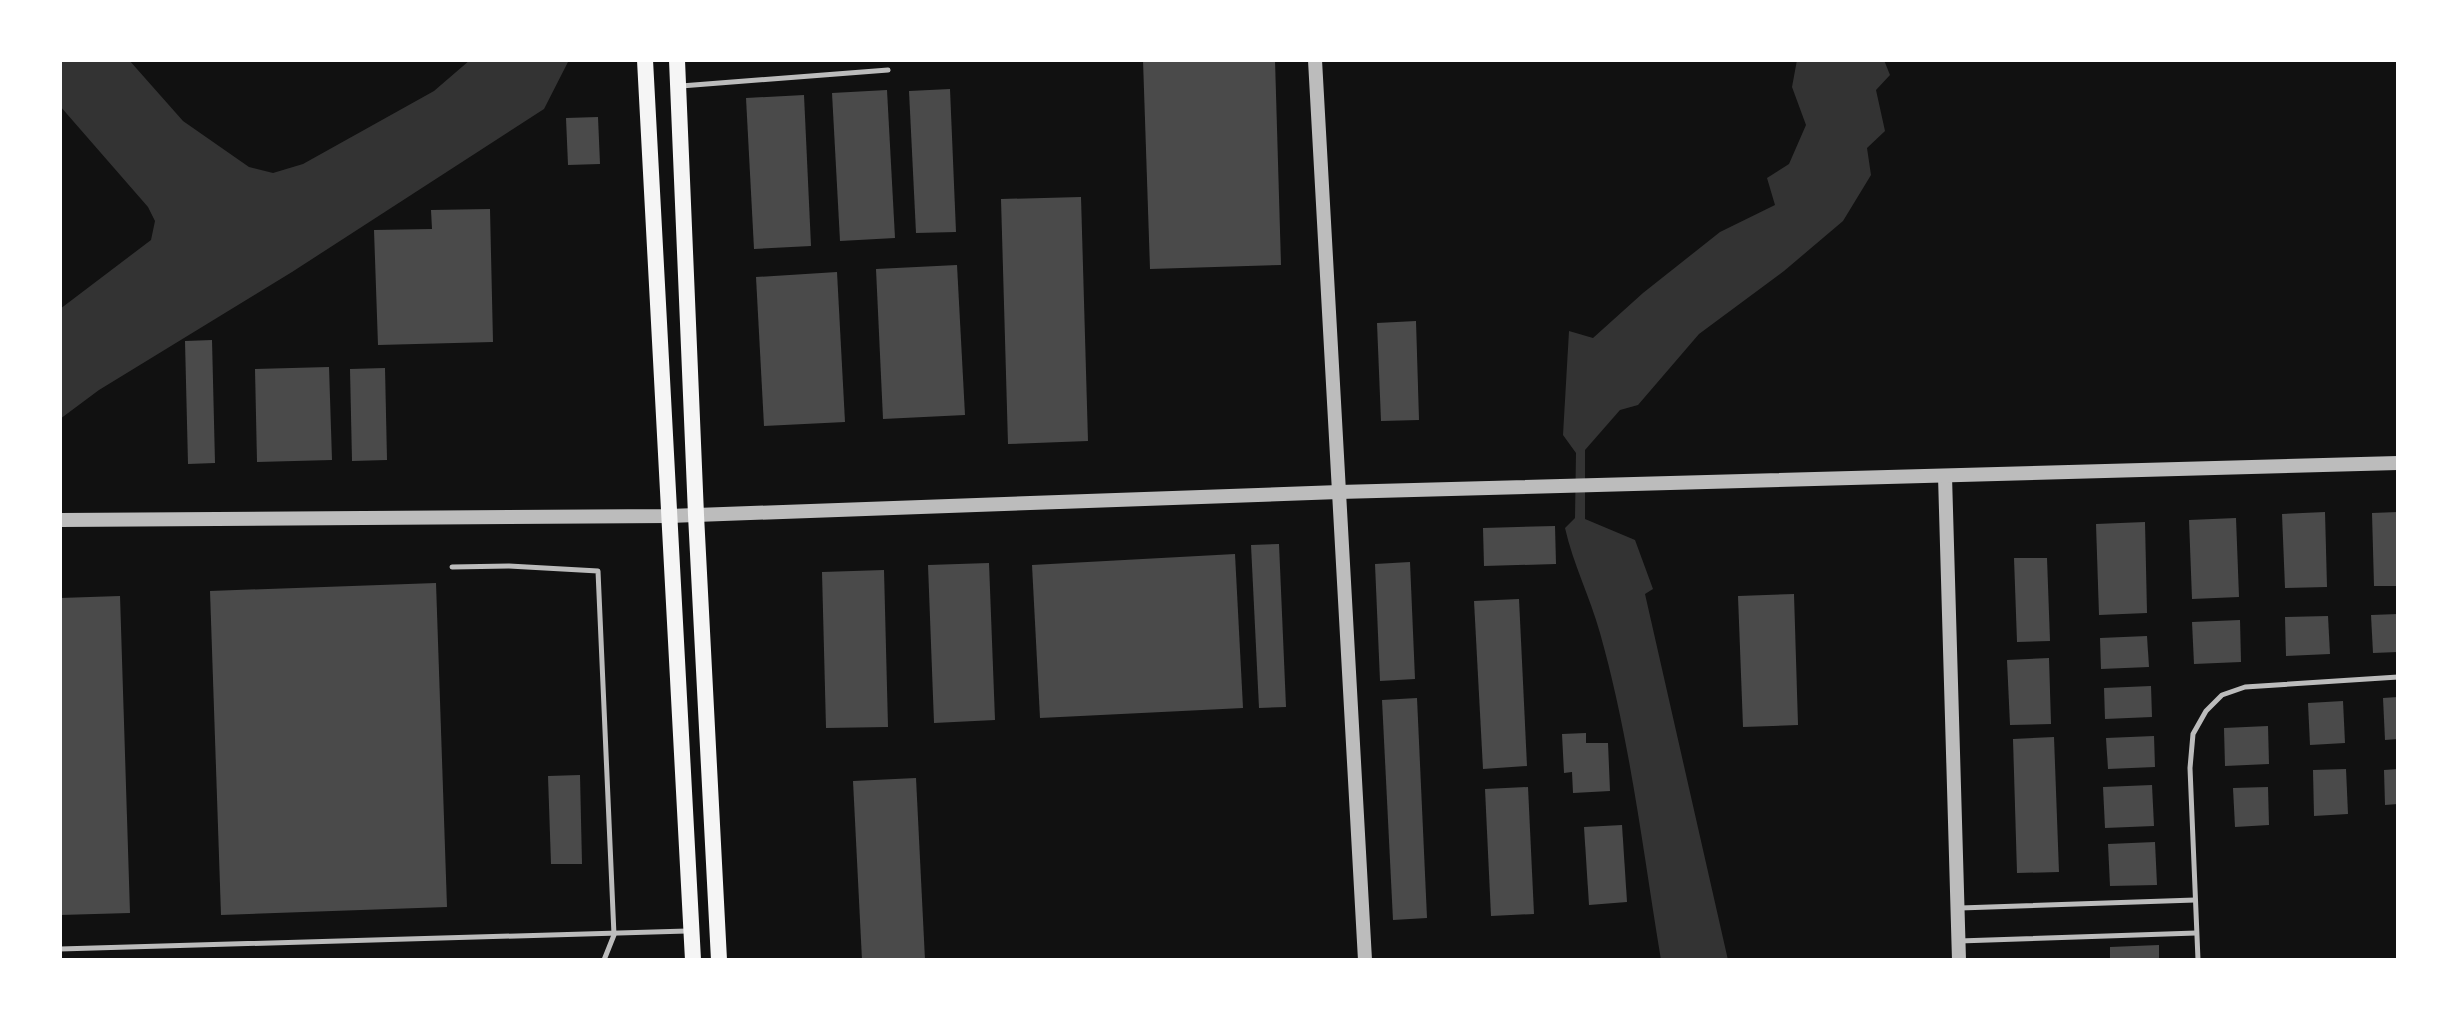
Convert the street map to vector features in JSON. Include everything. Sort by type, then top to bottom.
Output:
[{"type":"main road","points":[[645,60],[693,960]]},
{"type":"main road","points":[[677,60],[719,960]]},
{"type":"street","points":[[1315,60],[1365,960]]},
{"type":"street","points":[[60,520],[669,516],[1339,492],[2398,463]]},
{"type":"street","points":[[1945,476],[1959,960]]},
{"type":"lane","points":[[678,86],[888,70]]},
{"type":"lane","points":[[452,567],[509,566],[598,571],[614,935],[604,960]]},
{"type":"lane","points":[[2198,960],[2190,768],[2193,734],[2206,711],[2222,695],[2245,687],[2398,677]]},
{"type":"lane","points":[[1957,908],[2195,900]]},
{"type":"lane","points":[[60,949],[691,931]]},
{"type":"lane","points":[[1958,941],[2196,933]]},
{"type":"shaded area","points":[[60,60],[129,60],[183,121],[249,167],[273,173],[303,164],[434,91],[470,60],[569,60],[544,109],[292,272],[99,390],[60,419],[60,309],[151,240],[155,221],[148,207],[60,106]]},
{"type":"shaded area","points":[[1797,60],[1884,60],[1890,75],[1876,90],[1885,131],[1867,148],[1871,175],[1843,221],[1784,271],[1699,334],[1638,405],[1620,410],[1585,450],[1585,519],[1635,540],[1653,589],[1645,594],[1728,960],[1661,960],[1620,713],[1600,633],[1565,528],[1575,518],[1576,453],[1563,435],[1569,331],[1593,338],[1643,293],[1720,232],[1775,205],[1767,178],[1789,164],[1806,125],[1792,87]]},
{"type":"building","points":[[1143,60],[1275,60],[1281,265],[1150,269]]},
{"type":"building","points":[[950,89],[956,232],[916,233],[909,91]]},
{"type":"building","points":[[887,90],[895,238],[840,241],[832,93]]},
{"type":"building","points":[[804,95],[811,246],[754,249],[746,98]]},
{"type":"building","points":[[598,117],[600,164],[568,165],[566,118]]},
{"type":"building","points":[[1081,197],[1088,441],[1008,444],[1001,199]]},
{"type":"building","points":[[490,209],[493,342],[378,345],[374,230],[432,229],[431,210]]},
{"type":"building","points":[[957,265],[965,415],[883,419],[876,269]]},
{"type":"building","points":[[837,272],[845,422],[764,426],[756,277]]},
{"type":"building","points":[[1416,321],[1419,420],[1381,421],[1377,323]]},
{"type":"building","points":[[212,340],[215,463],[188,464],[185,341]]},
{"type":"building","points":[[329,367],[332,460],[257,462],[255,369]]},
{"type":"building","points":[[385,368],[387,460],[352,461],[350,369]]},
{"type":"building","points":[[2325,512],[2327,587],[2285,588],[2282,514]]},
{"type":"building","points":[[2398,512],[2398,586],[2374,586],[2372,513]]},
{"type":"building","points":[[2236,518],[2239,597],[2192,599],[2189,520]]},
{"type":"building","points":[[2145,522],[2147,613],[2099,615],[2096,524]]},
{"type":"building","points":[[1555,526],[1556,564],[1484,566],[1483,528]]},
{"type":"building","points":[[1279,544],[1286,707],[1259,708],[1251,545]]},
{"type":"building","points":[[1235,554],[1243,708],[1040,718],[1032,565]]},
{"type":"building","points":[[2014,558],[2047,558],[2050,641],[2017,642]]},
{"type":"building","points":[[1410,562],[1415,679],[1380,681],[1375,564]]},
{"type":"building","points":[[989,563],[995,720],[934,723],[928,565]]},
{"type":"building","points":[[884,570],[888,727],[826,728],[822,572]]},
{"type":"building","points":[[436,583],[447,907],[221,915],[210,591]]},
{"type":"building","points":[[1794,594],[1798,725],[1743,727],[1738,596]]},
{"type":"building","points":[[120,596],[130,913],[60,915],[60,598]]},
{"type":"building","points":[[1519,599],[1527,766],[1483,769],[1474,601]]},
{"type":"building","points":[[2398,614],[2398,652],[2373,653],[2371,615]]},
{"type":"building","points":[[2328,616],[2330,654],[2286,656],[2285,617]]},
{"type":"building","points":[[2240,620],[2241,662],[2194,664],[2192,622]]},
{"type":"building","points":[[2147,636],[2149,667],[2101,669],[2100,638]]},
{"type":"building","points":[[2049,658],[2051,724],[2010,725],[2007,660]]},
{"type":"building","points":[[2151,686],[2152,717],[2105,719],[2104,688]]},
{"type":"building","points":[[2398,697],[2398,739],[2385,740],[2383,698]]},
{"type":"building","points":[[1417,698],[1427,918],[1393,920],[1382,700]]},
{"type":"building","points":[[2343,701],[2345,743],[2310,745],[2308,703]]},
{"type":"building","points":[[2268,726],[2269,764],[2225,766],[2224,728]]},
{"type":"building","points":[[1586,733],[1586,743],[1608,743],[1610,791],[1573,793],[1572,772],[1564,773],[1562,734]]},
{"type":"building","points":[[2154,736],[2155,767],[2108,769],[2106,738]]},
{"type":"building","points":[[2054,737],[2059,872],[2017,873],[2013,739]]},
{"type":"building","points":[[2346,769],[2348,814],[2314,816],[2313,770]]},
{"type":"building","points":[[2398,769],[2398,804],[2385,805],[2384,770]]},
{"type":"building","points":[[580,775],[582,864],[551,864],[548,776]]},
{"type":"building","points":[[916,778],[925,960],[862,960],[853,781]]},
{"type":"building","points":[[2152,785],[2154,826],[2105,828],[2103,787]]},
{"type":"building","points":[[1528,787],[1534,914],[1491,916],[1485,789]]},
{"type":"building","points":[[2268,787],[2269,825],[2235,827],[2233,788]]},
{"type":"building","points":[[1622,825],[1627,902],[1589,905],[1584,827]]},
{"type":"building","points":[[2155,842],[2157,885],[2110,886],[2108,844]]},
{"type":"building","points":[[2159,945],[2159,960],[2110,960],[2110,947]]}]
